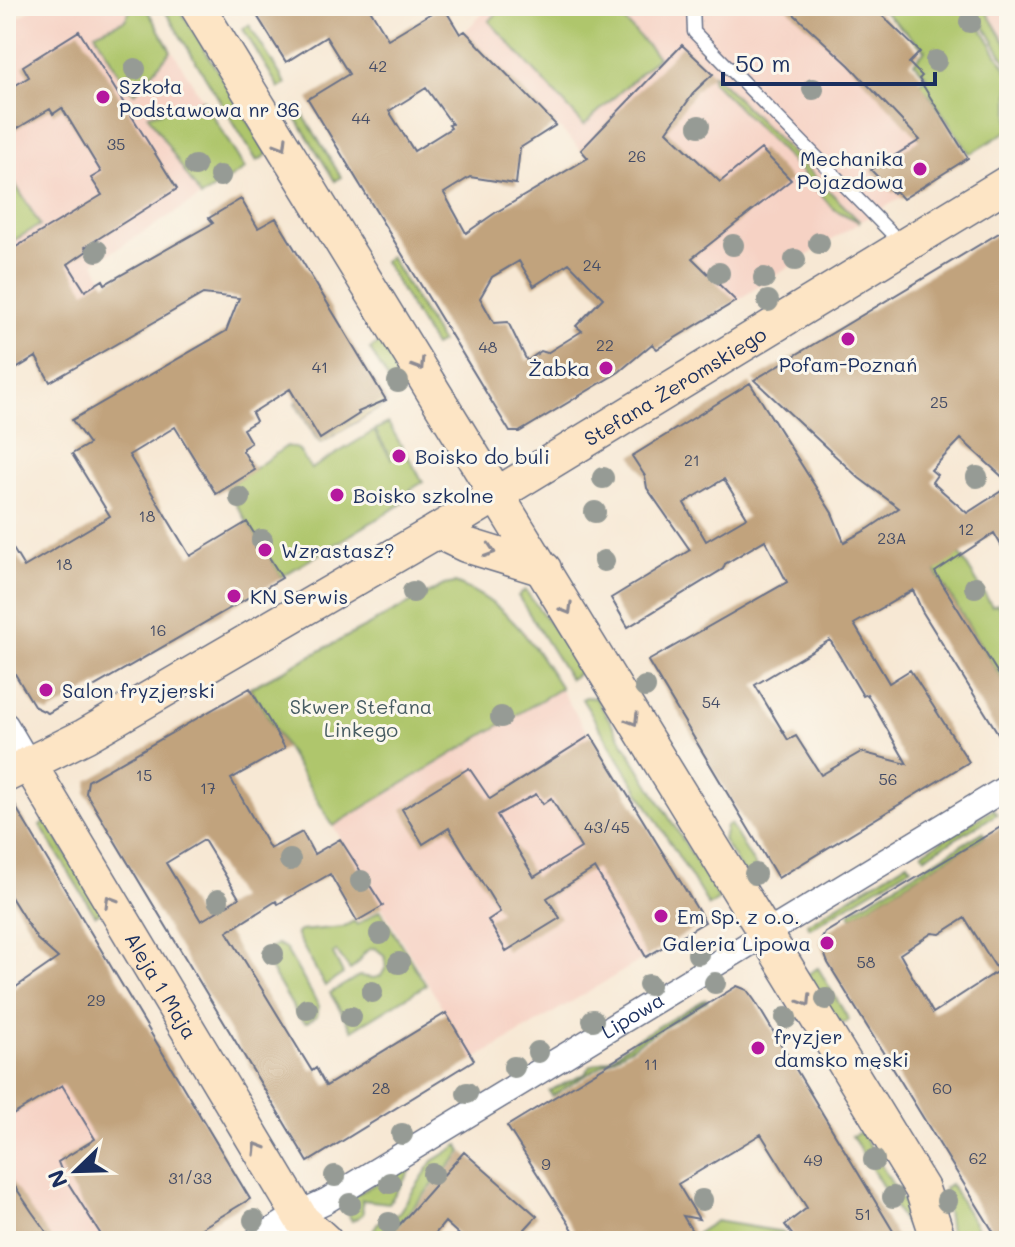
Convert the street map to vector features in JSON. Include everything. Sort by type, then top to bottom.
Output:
[{"type":"street","points":[[197,6],[922,1189],[939,1241]]},
{"type":"street","name":"Stefana Żeromskiego","points":[[17,770],[85,736],[498,495],[1009,182]]},
{"type":"street","points":[[437,531],[466,545],[488,549],[544,569]]},
{"type":"street","name":"Aleja 1 Maja","points":[[6,725],[17,770],[298,1214],[325,1241]]},
{"type":"street","name":"Lipowa","points":[[255,1241],[298,1214],[326,1201],[1009,786]]},
{"type":"lane","points":[[693,6],[694,32],[904,246]]},
{"type":"shaded area","name":"Szkoła Podstawowa nr 36","points":[[38,6],[145,6],[245,169],[94,263],[120,308],[6,374],[6,25]]},
{"type":"shaded area","points":[[491,6],[835,6],[937,108],[968,158],[736,301],[581,150],[465,31]]},
{"type":"shaded area","points":[[971,6],[1009,6],[1009,68]]},
{"type":"shaded area","points":[[473,602],[525,632],[705,922],[474,1060],[333,826]]},
{"type":"shaded area","points":[[149,1030],[250,1199],[180,1241],[6,1241],[6,1119]]},
{"type":"green space","points":[[132,6],[145,6],[171,51],[135,93],[127,88],[95,33],[125,20]]},
{"type":"green space","points":[[162,6],[178,6],[268,154],[257,161]]},
{"type":"green space","points":[[505,6],[611,6],[658,57],[584,125],[489,21]]},
{"type":"green space","points":[[878,6],[968,6],[1009,74],[1009,130],[970,154],[919,84],[927,77],[914,63],[925,50]]},
{"type":"green space","points":[[972,6],[983,6],[1009,49],[1009,67]]},
{"type":"green space","points":[[249,25],[286,84],[279,88],[243,29]]},
{"type":"green space","points":[[713,74],[860,222],[833,209],[801,171],[712,81]]},
{"type":"green space","points":[[203,100],[245,169],[201,197],[148,115]]},
{"type":"green space","points":[[299,108],[341,177],[335,181],[293,113]]},
{"type":"green space","points":[[14,182],[40,225],[6,245],[6,187]]},
{"type":"green space","points":[[390,257],[441,342],[434,346],[384,261]]},
{"type":"green space","points":[[381,342],[406,383],[394,390],[370,349]]},
{"type":"green space","name":"Boisko szkolne","points":[[388,423],[423,482],[410,490],[413,497],[281,577],[226,488],[287,446],[298,449],[311,469],[374,431],[392,460],[375,430]]},
{"type":"green space","points":[[958,551],[992,606],[997,604],[1009,623],[1009,691],[932,566]]},
{"type":"green space","name":"Skwer Stefana Linkego","points":[[455,583],[505,613],[528,639],[561,688],[333,826],[250,688],[444,585]]},
{"type":"green space","points":[[525,590],[560,637],[580,672],[570,679],[518,596]]},
{"type":"green space","points":[[596,698],[719,899],[709,906],[582,699]]},
{"type":"green space","points":[[994,809],[997,814],[925,857],[922,853]]},
{"type":"green space","points":[[46,821],[101,912],[95,915],[40,825]]},
{"type":"green space","points":[[730,824],[762,877],[750,884],[723,840],[726,826]]},
{"type":"green space","points":[[983,832],[985,836],[852,917],[849,913]]},
{"type":"green space","points":[[908,862],[911,867],[810,928],[807,924]]},
{"type":"green space","points":[[380,910],[426,985],[352,1030],[330,993],[359,976],[381,976],[386,967],[384,955],[375,948],[370,949],[350,970],[336,951],[333,954],[343,974],[325,986],[296,934],[343,927],[354,921],[357,925]]},
{"type":"green space","points":[[277,944],[285,948],[319,1006],[317,1016],[306,1023],[299,1017],[264,958],[266,951]]},
{"type":"green space","points":[[818,968],[849,1020],[845,1023],[833,1020],[805,976]]},
{"type":"green space","points":[[706,999],[552,1096],[549,1091],[585,1074],[590,1066],[610,1059],[633,1041]]},
{"type":"green space","points":[[861,1132],[920,1230],[912,1235],[852,1136]]},
{"type":"green space","points":[[459,1145],[462,1152],[383,1241],[376,1241],[370,1236],[378,1222],[398,1214],[433,1161]]},
{"type":"green space","points":[[408,1165],[411,1170],[389,1203],[362,1200],[363,1214],[352,1221],[342,1203]]},
{"type":"green space","points":[[950,1184],[985,1241],[955,1241],[950,1233],[944,1188]]},
{"type":"green space","points":[[716,1221],[783,1232],[788,1241],[698,1241],[694,1235]]},
{"type":"sand","points":[[382,400],[386,404],[321,443],[295,403],[297,401],[320,439]]},
{"type":"building","points":[[251,6],[368,6],[388,39],[443,6],[460,34],[465,31],[556,125],[520,148],[516,184],[470,177],[444,193],[466,233],[588,158],[581,150],[682,45],[713,74],[695,91],[667,131],[720,182],[761,149],[791,180],[692,258],[736,301],[657,349],[652,344],[619,372],[519,432],[510,432],[308,99],[349,74],[326,37],[286,62]],"holes":[[[426,88],[452,124],[449,125],[451,128],[414,151],[389,111]],[[519,261],[534,286],[569,263],[603,298],[576,326],[582,331],[547,353],[541,351],[527,361],[508,322],[494,323],[480,298],[492,277]]]},
{"type":"building","points":[[785,6],[872,6],[920,52],[909,63],[922,76],[919,79],[968,158],[903,199],[896,191],[893,193],[871,170],[920,140],[849,65]]},
{"type":"building","points":[[79,31],[177,189],[85,247],[87,251],[68,264],[85,291],[103,280],[105,284],[213,223],[209,218],[241,199],[258,228],[276,218],[386,400],[358,412],[320,439],[290,389],[252,413],[256,421],[243,429],[251,443],[243,451],[255,470],[216,494],[175,427],[129,455],[190,556],[247,522],[282,578],[48,713],[35,707],[6,659],[6,537],[24,567],[110,516],[72,454],[89,444],[72,420],[226,331],[239,298],[203,294],[50,382],[36,357],[6,375],[6,253],[102,195],[91,178],[101,172],[62,108],[53,114],[50,109],[6,135],[6,91],[29,77],[23,66]]},
{"type":"building","points":[[1009,227],[1009,483],[961,439],[931,470],[937,475],[932,482],[967,513],[1009,486],[1009,559],[994,533],[935,572],[1009,691],[1009,751],[922,611],[913,590],[854,624],[889,683],[910,670],[969,762],[778,878],[648,661],[787,582],[765,540],[628,627],[611,598],[690,550],[647,488],[645,476],[632,456],[750,383],[832,513],[844,542],[899,508],[859,478],[754,380]],"holes":[[[724,479],[747,517],[706,541],[684,503]],[[830,640],[863,696],[867,694],[907,764],[861,752],[821,775],[796,736],[788,740],[755,685]]]},
{"type":"building","points":[[250,688],[285,748],[231,779],[270,849],[302,832],[314,854],[340,839],[383,906],[357,921],[330,874],[278,904],[276,901],[227,932],[312,1071],[316,1068],[326,1086],[446,1013],[474,1060],[308,1162],[86,793],[88,781]],"holes":[[[204,840],[239,898],[201,921],[166,863]]]},
{"type":"building","points":[[591,735],[705,922],[646,957],[595,868],[547,898],[560,918],[506,951],[488,920],[500,912],[449,828],[423,844],[402,809],[469,768],[490,799]],"holes":[[[536,794],[543,804],[551,798],[581,848],[534,877],[497,815]]]},
{"type":"building","points":[[8,794],[250,1199],[180,1241],[105,1241],[58,1162],[95,1139],[62,1085],[6,1119],[6,994],[58,958],[37,939],[6,889]]},
{"type":"building","points":[[1009,822],[1009,1241],[999,1241],[828,963],[820,942],[825,933]],"holes":[[[965,918],[998,971],[933,1013],[900,954],[932,933],[940,934]]]},
{"type":"building","points":[[737,986],[747,990],[755,1001],[899,1241],[797,1241],[785,1225],[807,1208],[761,1134],[678,1184],[699,1219],[683,1216],[698,1241],[580,1241],[507,1126]]},
{"type":"building","points":[[464,1152],[537,1216],[514,1241],[466,1241],[445,1222],[429,1241],[385,1241]]},
{"type":"building","points":[[6,1173],[32,1212],[53,1241],[6,1241]]},
{"type":"place","name":"Szkoła Podstawowa nr 36","points":[[103,97]]},
{"type":"place","name":"Mechanika Pojazdowa","points":[[920,169]]},
{"type":"place","name":"Pofam-Poznań","points":[[848,339]]},
{"type":"place","name":"Żabka","points":[[606,368]]},
{"type":"place","name":"Boisko do buli","points":[[399,456]]},
{"type":"place","name":"Boisko szkolne","points":[[337,495]]},
{"type":"place","name":"Wzrastasz?","points":[[265,550]]},
{"type":"place","name":"KN Serwis","points":[[234,596]]},
{"type":"place","name":"Salon fryzjerski","points":[[46,690]]},
{"type":"place","name":"Em Sp. z o.o.","points":[[661,916]]},
{"type":"place","name":"Galeria Lipowa","points":[[827,943]]},
{"type":"place","name":"fryzjer damsko męski","points":[[758,1048]]}]
